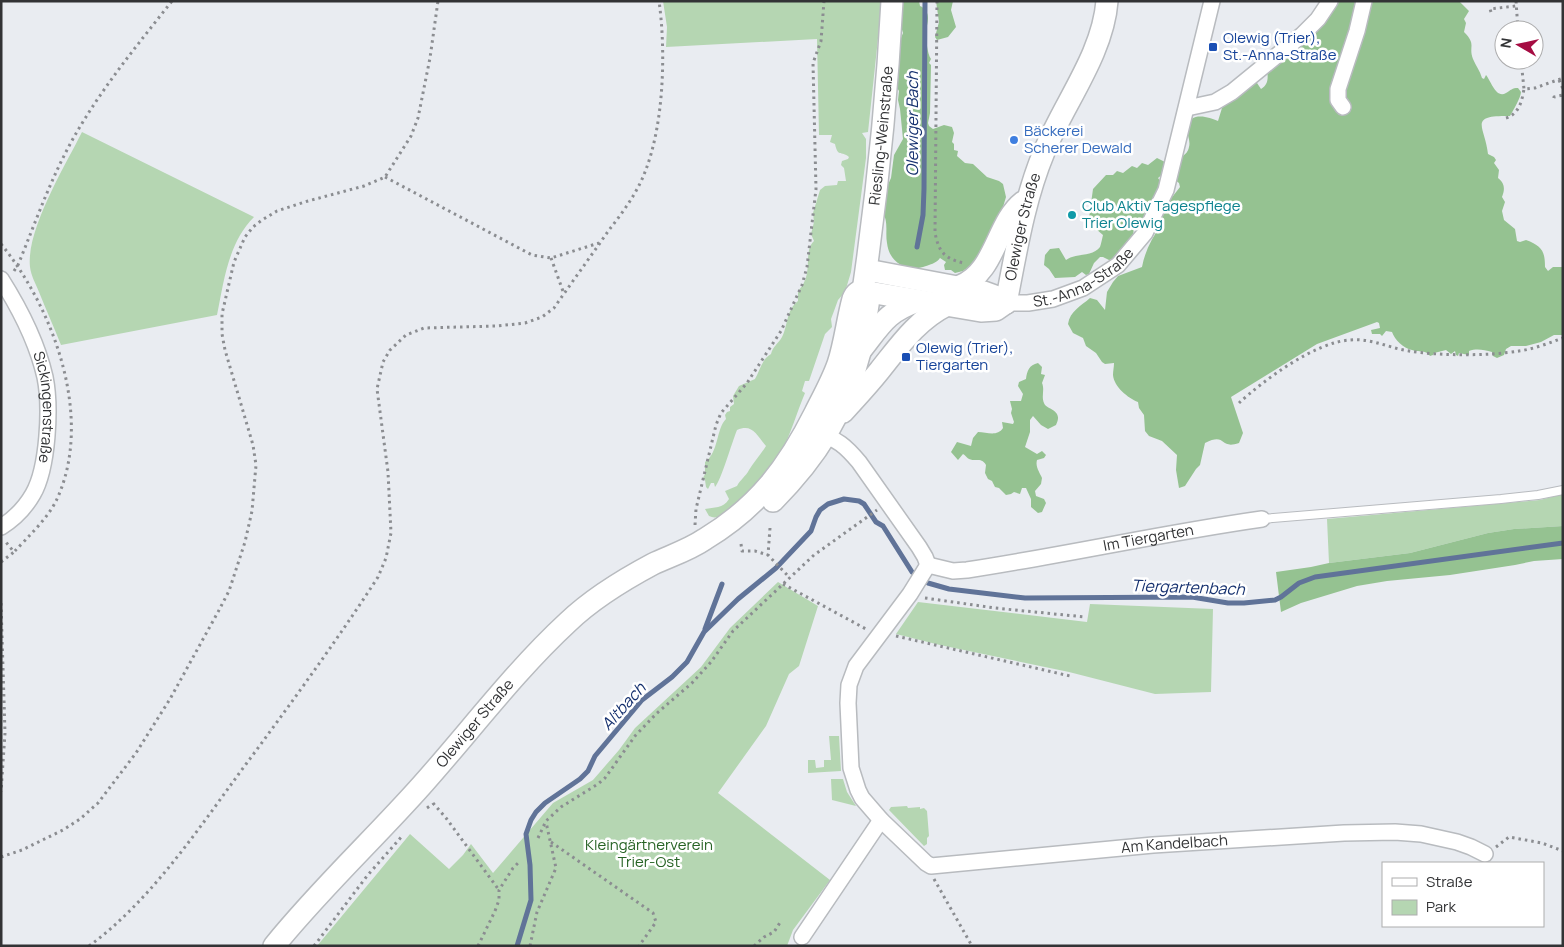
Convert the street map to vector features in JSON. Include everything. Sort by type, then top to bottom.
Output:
[{"type":"main road","name":"Riesling-Weinstraße","points":[[866,270],[888,82],[892,1]]},
{"type":"main road","name":"Olewiger Straße","points":[[274,946],[298,916],[423,784],[530,660],[570,620],[601,595],[653,564],[698,543],[730,532],[759,514],[789,485],[832,428],[860,352],[869,299],[863,291],[866,270],[960,286],[996,296],[1006,303],[1027,198],[1051,134],[1096,49],[1107,1]]},
{"type":"main road","points":[[960,286],[972,279],[985,264],[1014,208],[1027,198]]},
{"type":"main road","name":"Olewiger Straße","points":[[698,543],[745,510],[765,491],[780,473],[800,443],[837,366],[853,299],[859,291],[863,291]]},
{"type":"main road","name":"St.-Anna-Straße","points":[[863,291],[988,311],[996,310],[1006,303]]},
{"type":"main road","points":[[860,352],[887,318],[901,307],[918,301]]},
{"type":"main road","points":[[832,428],[914,328],[929,314],[947,305]]},
{"type":"street","name":"St.-Anna-Straße","points":[[1006,303],[1028,303],[1052,299],[1083,288],[1118,264],[1131,252],[1145,233],[1166,190],[1212,1]]},
{"type":"street","points":[[1187,108],[1215,102],[1232,92],[1302,35],[1318,19],[1330,1]]},
{"type":"street","points":[[1343,107],[1338,100],[1338,89],[1357,31],[1364,1]]},
{"type":"street","name":"Sickingenstraße","points":[[1,527],[19,513],[34,493],[42,466],[47,437],[48,401],[45,377],[25,320],[3,282]]},
{"type":"street","points":[[800,443],[832,428],[859,462],[925,556],[920,579],[876,632],[856,666],[849,685],[848,703],[852,775],[862,798],[881,820],[926,863]]},
{"type":"street","name":"Im Tiergarten","points":[[920,579],[954,570],[967,570],[1262,519]]},
{"type":"street","points":[[802,937],[881,820]]},
{"type":"street","name":"Am Kandelbach","points":[[926,863],[936,866],[1144,846],[1344,833],[1395,832],[1421,834],[1457,842],[1484,854]]},
{"type":"lane","name":"Im Tiergarten","points":[[1262,519],[1501,499],[1563,490]]},
{"type":"path","points":[[3,282],[18,265],[43,200],[75,136],[125,61],[172,1]]},
{"type":"path","points":[[1,857],[22,850],[63,830],[80,819],[98,803],[136,754],[170,699],[229,591],[249,526],[255,489],[256,465],[253,445],[222,334],[222,314],[234,262],[245,237],[262,220],[277,211],[364,186],[385,177],[411,136],[418,118],[430,58],[438,1]]},
{"type":"path","points":[[89,946],[103,936],[134,906],[189,843],[300,692],[378,577],[386,558],[391,533],[388,472],[377,389],[383,362],[390,350],[406,335],[424,328],[497,326],[525,323],[542,317],[554,308],[601,243],[637,188],[646,171],[651,153],[661,95],[663,28],[659,1]]},
{"type":"path","points":[[698,543],[696,509],[716,425],[721,414],[763,359],[781,331],[802,285],[807,266],[816,189],[814,63],[821,41],[824,1]]},
{"type":"path","points":[[937,1],[935,233],[938,245],[946,256],[965,263]]},
{"type":"path","points":[[1491,12],[1490,9],[1516,4],[1517,20]]},
{"type":"path","points":[[1506,118],[1513,115],[1520,106],[1524,89],[1522,70]]},
{"type":"path","points":[[1524,89],[1535,88],[1561,79],[1563,89]]},
{"type":"path","points":[[1554,98],[1563,95]]},
{"type":"path","points":[[385,177],[532,255],[551,258],[601,243]]},
{"type":"path","points":[[551,258],[564,294]]},
{"type":"path","points":[[1239,403],[1261,384],[1301,359],[1346,340],[1363,340],[1407,351],[1445,354],[1520,351],[1563,338]]},
{"type":"path","points":[[538,838],[546,821],[560,806],[605,778],[635,736],[652,717],[692,683],[711,662],[733,631],[814,555],[874,513]]},
{"type":"path","points":[[768,555],[770,528]]},
{"type":"path","points":[[1,536],[14,552],[1,562]]},
{"type":"path","points":[[741,544],[742,551],[755,551],[768,555],[789,577]]},
{"type":"path","points":[[920,579],[950,602],[1085,618]]},
{"type":"path","points":[[783,584],[876,632],[1070,676]]},
{"type":"path","points":[[1,603],[4,733],[1,792]]},
{"type":"path","points":[[423,784],[433,804],[446,818],[499,890]]},
{"type":"path","points":[[427,809],[433,804]]},
{"type":"path","points":[[530,946],[537,912],[556,868],[546,821]]},
{"type":"path","points":[[314,946],[367,876],[408,830]]},
{"type":"path","points":[[1484,854],[1509,838],[1542,843],[1563,851]]},
{"type":"path","points":[[551,842],[653,913],[656,922],[639,946]]},
{"type":"path","points":[[478,946],[496,910],[499,890],[519,862]]},
{"type":"path","points":[[926,863],[972,946]]},
{"type":"path","points":[[754,946],[764,937],[774,932],[781,921]]},
{"type":"green space","points":[[663,1],[882,1],[868,132],[862,133],[866,139],[866,158],[851,272],[845,292],[838,300],[831,319],[832,327],[825,334],[809,381],[805,381],[802,391],[805,393],[778,458],[742,499],[724,514],[715,517],[709,516],[705,509],[718,507],[727,502],[729,499],[725,491],[737,486],[766,446],[751,429],[742,428],[737,430],[717,483],[715,487],[714,483],[711,483],[708,489],[703,478],[705,462],[713,452],[720,429],[726,419],[725,415],[734,404],[733,396],[739,386],[755,379],[763,362],[771,354],[784,333],[789,313],[798,301],[798,291],[806,278],[809,251],[814,241],[811,234],[814,222],[813,213],[820,190],[825,186],[837,185],[838,181],[846,181],[844,168],[841,165],[842,161],[849,157],[839,152],[835,144],[830,142],[832,135],[819,135],[817,39],[666,47],[667,27]]},
{"type":"green space","points":[[903,1],[919,1],[920,6],[928,16],[926,38],[931,59],[929,63],[931,65],[929,126],[933,129],[944,125],[952,127],[954,133],[952,142],[954,150],[958,151],[957,156],[965,163],[973,164],[987,177],[1003,184],[1006,197],[1000,217],[975,262],[963,271],[955,273],[951,270],[945,270],[944,265],[946,262],[940,258],[935,263],[923,267],[905,267],[895,260],[888,250],[886,223],[882,212],[885,191],[891,178],[894,155],[903,139],[898,100],[899,91],[895,84],[897,48],[903,33],[900,23],[900,6]]},
{"type":"green space","points":[[936,1],[953,1],[951,10],[956,27],[948,37],[937,40],[935,37],[939,22]]},
{"type":"green space","points":[[1331,1],[1459,1],[1469,11],[1464,19],[1466,23],[1464,32],[1470,40],[1473,59],[1482,78],[1484,79],[1486,75],[1499,94],[1516,88],[1521,92],[1510,116],[1497,116],[1483,120],[1482,129],[1488,154],[1496,160],[1494,163],[1499,170],[1498,178],[1504,187],[1502,197],[1505,202],[1502,211],[1504,220],[1515,229],[1517,241],[1526,240],[1539,247],[1543,253],[1545,267],[1548,271],[1553,267],[1563,267],[1563,335],[1554,335],[1541,342],[1526,346],[1511,346],[1506,349],[1504,355],[1497,358],[1493,356],[1492,352],[1478,349],[1469,351],[1469,355],[1459,353],[1458,356],[1455,351],[1451,354],[1446,350],[1430,356],[1424,352],[1415,351],[1403,346],[1397,341],[1392,332],[1386,331],[1382,336],[1380,334],[1372,334],[1371,330],[1380,328],[1377,322],[1317,344],[1231,397],[1243,433],[1239,443],[1233,445],[1217,439],[1205,443],[1200,465],[1185,486],[1179,488],[1176,470],[1177,455],[1162,441],[1149,436],[1145,431],[1144,415],[1139,408],[1138,402],[1122,392],[1116,384],[1113,375],[1114,363],[1105,364],[1102,362],[1096,353],[1086,346],[1083,338],[1073,333],[1068,324],[1069,319],[1076,309],[1090,298],[1097,300],[1105,310],[1107,292],[1118,276],[1142,267],[1149,245],[1161,225],[1159,218],[1167,197],[1173,196],[1180,187],[1179,183],[1175,180],[1179,159],[1187,152],[1189,147],[1187,127],[1189,122],[1200,116],[1218,121],[1222,108],[1253,82],[1257,83],[1261,89],[1264,87],[1268,75],[1267,69],[1310,33],[1314,34],[1315,29],[1322,21],[1326,21]]},
{"type":"green space","points":[[82,132],[254,217],[238,238],[228,263],[217,315],[61,345],[31,274],[30,252],[40,217],[48,198]]},
{"type":"green space","points":[[1157,158],[1165,162],[1164,173],[1158,178],[1161,182],[1158,198],[1145,209],[1141,226],[1134,226],[1133,237],[1114,259],[1109,260],[1100,257],[1094,263],[1089,274],[1086,275],[1082,272],[1075,277],[1055,278],[1044,265],[1045,255],[1050,249],[1059,248],[1066,260],[1074,256],[1089,254],[1100,247],[1103,235],[1092,227],[1089,218],[1093,189],[1106,175],[1113,175],[1117,171],[1123,173],[1132,166],[1137,168],[1142,163],[1148,165]]},
{"type":"green space","points":[[1038,363],[1042,367],[1041,374],[1045,375],[1042,383],[1044,403],[1056,413],[1058,420],[1056,425],[1048,429],[1041,425],[1033,416],[1030,420],[1030,432],[1025,447],[1037,454],[1042,451],[1046,455],[1044,458],[1037,460],[1037,467],[1042,478],[1041,484],[1035,491],[1036,496],[1044,499],[1046,503],[1042,512],[1038,513],[1031,507],[1031,499],[1026,488],[1022,488],[1020,494],[1014,492],[1006,495],[988,479],[984,463],[980,460],[969,459],[963,454],[958,460],[951,452],[957,442],[971,446],[973,438],[978,432],[995,433],[1003,428],[1002,422],[1013,424],[1010,401],[1021,401],[1023,394],[1018,386],[1019,382],[1026,379],[1032,365]]},
{"type":"green space","points":[[1563,494],[1563,526],[1514,529],[1488,533],[1410,553],[1329,563],[1327,519],[1540,500]]},
{"type":"green space","points":[[1563,526],[1563,559],[1534,561],[1450,575],[1357,586],[1301,603],[1281,612],[1276,572],[1410,553],[1488,533],[1514,529]]},
{"type":"green space","name":"Kleingärtnerverein Trier-Ost","points":[[778,582],[818,606],[799,666],[789,674],[766,726],[718,793],[830,880],[793,930],[787,946],[317,946],[410,834],[449,869],[471,844],[493,873],[553,803],[593,780],[635,728],[701,667],[730,628]]},
{"type":"green space","points":[[918,602],[1087,622],[1090,604],[1213,609],[1211,692],[1155,694],[1069,672],[896,634]]},
{"type":"green space","points":[[829,736],[839,736],[841,771],[808,773],[808,760],[815,760],[816,768],[824,767],[824,760],[831,760]]},
{"type":"green space","points":[[831,779],[843,779],[847,792],[856,806],[832,800]]},
{"type":"green space","points":[[907,806],[908,808],[924,808],[927,811],[929,836],[927,844],[924,846],[889,810],[891,807]]},
{"type":"waterway","name":"Olewiger Bach","points":[[917,247],[923,215],[924,189],[925,1]]},
{"type":"waterway","name":"Tiergartenbach","points":[[517,946],[531,900],[530,865],[526,834],[536,812],[588,771],[595,756],[642,700],[672,677],[687,662],[704,632],[738,599],[776,568],[811,531],[820,510],[828,504],[844,499],[859,501],[864,504],[876,522],[883,526],[912,572],[928,583],[949,589],[1025,598],[1192,597],[1228,603],[1275,600],[1299,583],[1315,577],[1563,543]]},
{"type":"waterway","name":"Olewiger Bach","points":[[705,629],[722,584]]},
{"type":"place","name":"Olewig (Trier), St.-Anna-Straße","points":[[1213,47]]},
{"type":"place","name":"Bäckerei Scherer Dewald","points":[[1014,140]]},
{"type":"place","name":"Club Aktiv Tagespflege Trier Olewig","points":[[1072,215]]},
{"type":"place","name":"Olewig (Trier), Tiergarten","points":[[906,357]]},
{"type":"water label","name":"Altbach","points":[[623,706]]}]
